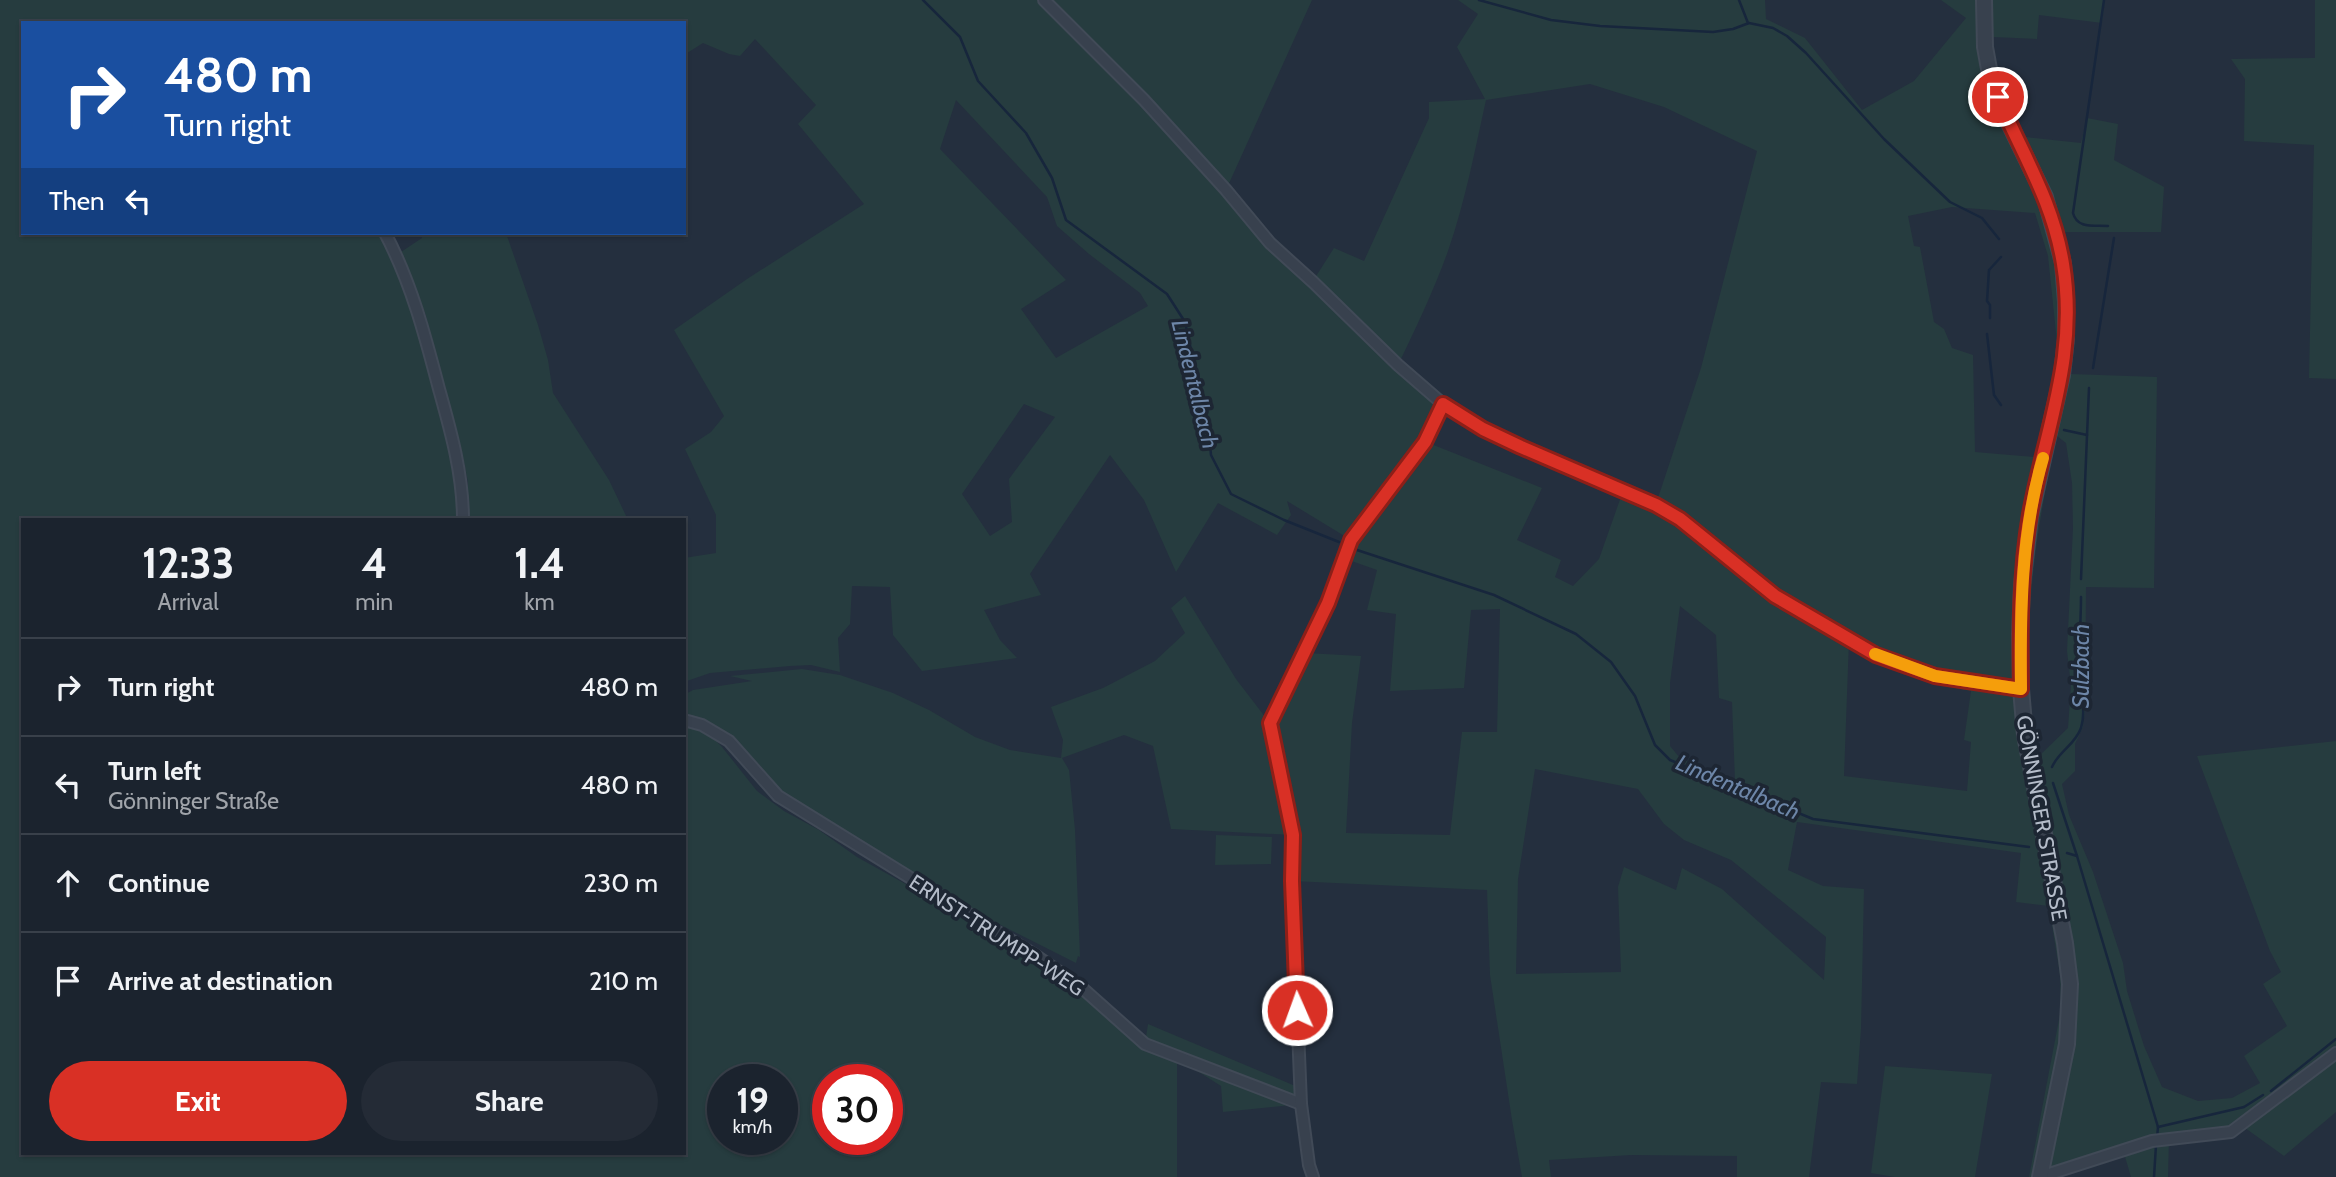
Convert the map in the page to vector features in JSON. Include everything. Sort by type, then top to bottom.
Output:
[{"type":"street","points":[[1044,0],[1128,83],[1226,190],[1270,243],[1398,365],[1443,404],[1483,429],[1656,505],[1680,519],[1775,596],[1876,655],[1935,676],[2021,689]]},
{"type":"street","name":"GÖNNINGER STRASSE","points":[[1984,0],[1985,47],[1989,69],[2009,123],[2045,197],[2063,263],[2066,302],[2063,375],[2030,517],[2022,585],[2021,689],[2032,777],[2065,943],[2070,984],[2067,1044],[2040,1177]]},
{"type":"street","points":[[386,235],[417,307],[431,356],[462,481],[463,518]]},
{"type":"street","points":[[1312,1177],[1301,1104],[1292,881],[1293,835],[1270,723],[1328,603],[1351,540],[1425,442],[1443,404]]},
{"type":"street","name":"ERNST-TRUMPP-WEG","points":[[686,721],[702,725],[729,741],[778,796],[1081,986],[1145,1044],[1301,1104]]},
{"type":"street","points":[[2040,1177],[2152,1141],[2231,1132],[2336,1053]]},
{"type":"green space","points":[[0,0],[1312,0],[1226,190],[1313,281],[1334,248],[1364,261],[1429,118],[1429,102],[1485,99],[1457,47],[1478,14],[1458,0],[1765,0],[1766,19],[1805,38],[1862,110],[1914,81],[1966,18],[1941,0],[2105,0],[2102,23],[2039,15],[2037,39],[1992,37],[2004,88],[2025,137],[2081,143],[2087,118],[2118,124],[2114,160],[2164,187],[2161,232],[2064,232],[2073,281],[2075,328],[2071,374],[2157,377],[2154,588],[2086,587],[2083,727],[2075,744],[2075,771],[2062,784],[2069,815],[2093,872],[2123,963],[2127,991],[2144,1046],[2162,1087],[2198,1101],[2232,1098],[2260,1083],[2244,1056],[2287,1026],[2263,984],[2281,972],[2270,951],[2197,756],[2336,741],[2336,1112],[2284,1156],[2241,1125],[2169,1138],[2168,1177],[2131,1177],[2123,1150],[2064,1170],[2062,1177],[2029,1177],[2061,1009],[2060,975],[2049,906],[2016,902],[2021,853],[1797,822],[1788,870],[1823,886],[1864,889],[1857,1084],[1821,1082],[1809,1177],[1737,1177],[1737,1156],[1631,1155],[1549,1160],[1551,1177],[1522,1177],[1490,975],[1487,890],[1292,881],[1293,835],[1171,829],[1153,746],[1124,735],[1062,758],[1069,770],[1075,830],[1080,957],[1078,956],[1076,963],[981,915],[778,792],[727,734],[686,713],[686,694],[693,690],[752,681],[730,676],[802,669],[840,675],[893,693],[975,737],[1010,750],[1061,758],[1063,740],[1051,707],[1103,688],[1155,661],[1185,633],[1171,608],[1185,596],[1236,679],[1269,722],[1306,653],[1361,656],[1352,723],[1346,833],[1450,835],[1462,732],[1497,732],[1500,609],[1471,610],[1464,688],[1390,691],[1396,614],[1367,610],[1377,570],[1343,558],[1351,540],[1287,501],[1291,515],[1277,535],[1218,503],[1176,572],[1144,500],[1110,455],[1030,574],[1041,595],[984,610],[1000,640],[1017,658],[922,671],[893,635],[890,587],[852,586],[850,624],[838,638],[840,672],[811,665],[790,666],[710,673],[686,681],[686,558],[716,553],[716,515],[685,449],[711,432],[724,416],[674,330],[747,279],[864,204],[798,124],[816,105],[755,39],[740,56],[703,43],[686,54],[686,21],[21,21],[21,235],[382,235],[415,316],[457,476],[460,518],[21,518],[21,1155],[686,1155],[686,726],[706,731],[757,791],[784,811],[819,830],[857,857],[1040,963],[1085,995],[1146,1048],[1177,1063],[1177,1177],[0,1177]],"holes":[[[1590,84],[1664,107],[1757,151],[1701,368],[1656,504],[1623,491],[1599,559],[1573,586],[1555,577],[1561,560],[1517,540],[1542,488],[1426,442],[1443,404],[1398,365],[1448,251],[1465,195],[1486,100]],[[956,100],[1047,197],[1057,226],[1140,293],[1148,306],[1056,358],[1021,309],[1066,280],[940,149]],[[1952,207],[2035,213],[2048,256],[2058,352],[2035,457],[1975,452],[1973,355],[1952,348],[1944,329],[1934,322],[1920,247],[1914,246],[1908,216]],[[1024,404],[1055,417],[1009,479],[1012,522],[990,536],[962,494]],[[2057,436],[2066,443],[2072,483],[2073,528],[2067,651],[2071,685],[2068,728],[2038,757],[2029,677],[2029,636],[2035,555]],[[1680,606],[1716,635],[1719,698],[1732,702],[1735,781],[1680,758],[1670,746],[1670,683]],[[1849,640],[1900,663],[1925,682],[1971,691],[1964,740],[1971,742],[1967,791],[1844,776]],[[1535,769],[1638,789],[1664,824],[1684,840],[1731,860],[1826,937],[1824,980],[1722,889],[1682,868],[1676,890],[1624,867],[1618,887],[1621,972],[1516,974],[1518,879]]]},
{"type":"green space","points":[[2315,0],[2336,0],[2336,379],[2309,378],[2314,145],[2244,141],[2245,79],[2231,59],[2315,58]]},
{"type":"green space","points":[[422,235],[507,235],[538,325],[548,360],[553,393],[609,480],[627,518],[468,518],[468,482],[461,448],[425,313],[401,252],[422,238]]},
{"type":"green space","points":[[1216,835],[1272,837],[1271,864],[1215,865]]},
{"type":"green space","points":[[1148,1024],[1300,1088],[1301,1104],[1223,1112],[1221,1086],[1177,1058],[1145,1044]]},
{"type":"green space","points":[[1885,1066],[1992,1074],[1975,1177],[1895,1177],[1871,1173]]},
{"type":"waterway","name":"Lindentalbach","points":[[923,0],[960,37],[978,81],[1026,133],[1052,178],[1066,220],[1167,294],[1185,322],[1211,455],[1231,494],[1284,520],[1339,542]]},
{"type":"waterway","points":[[1479,0],[1551,20],[1600,26],[1713,32],[1749,23],[1773,28],[1806,53],[1884,139],[1950,202],[1982,218],[1999,239]]},
{"type":"waterway","points":[[1739,0],[1748,23]]},
{"type":"waterway","points":[[2104,0],[2073,213],[2082,224],[2108,226]]},
{"type":"waterway","points":[[2093,368],[2114,238]]},
{"type":"waterway","points":[[1990,318],[1990,305],[1987,301],[1989,270],[2001,257]]},
{"type":"waterway","points":[[1987,334],[1994,395],[2001,405]]},
{"type":"waterway","name":"Sulzbach","points":[[2081,579],[2089,388]]},
{"type":"waterway","points":[[2064,430],[2087,435]]},
{"type":"waterway","name":"Lindentalbach","points":[[1357,550],[1494,595],[1576,634],[1611,662],[1635,696],[1655,745],[1670,760],[1813,819],[2029,847]]},
{"type":"waterway","name":"Sulzbach","points":[[2052,767],[2081,728],[2081,597]]},
{"type":"waterway","name":"Sulzbach","points":[[2053,783],[2077,856]]},
{"type":"waterway","name":"Lindentalbach","points":[[2067,853],[2077,856],[2158,1127],[2157,1138]]},
{"type":"waterway","points":[[2271,1091],[2336,1039]]},
{"type":"waterway","points":[[2158,1127],[2244,1107],[2263,1095]]},
{"type":"waterway","name":"Lindentalbach","points":[[2154,1177],[2156,1145]]},
{"type":"slow traffic","points":[[1875,654],[1935,676],[2021,689],[2022,585],[2030,517],[2043,458]]},
{"type":"route","points":[[1297,1010],[1293,835],[1270,723],[1306,653],[1351,540],[1425,442],[1443,404],[1483,429],[1656,505],[1680,519],[1775,596],[1876,655],[1935,676],[2021,689],[2020,634],[2025,556],[2039,471],[2063,375],[2066,302],[2063,263],[2045,197],[1998,97]]}]
